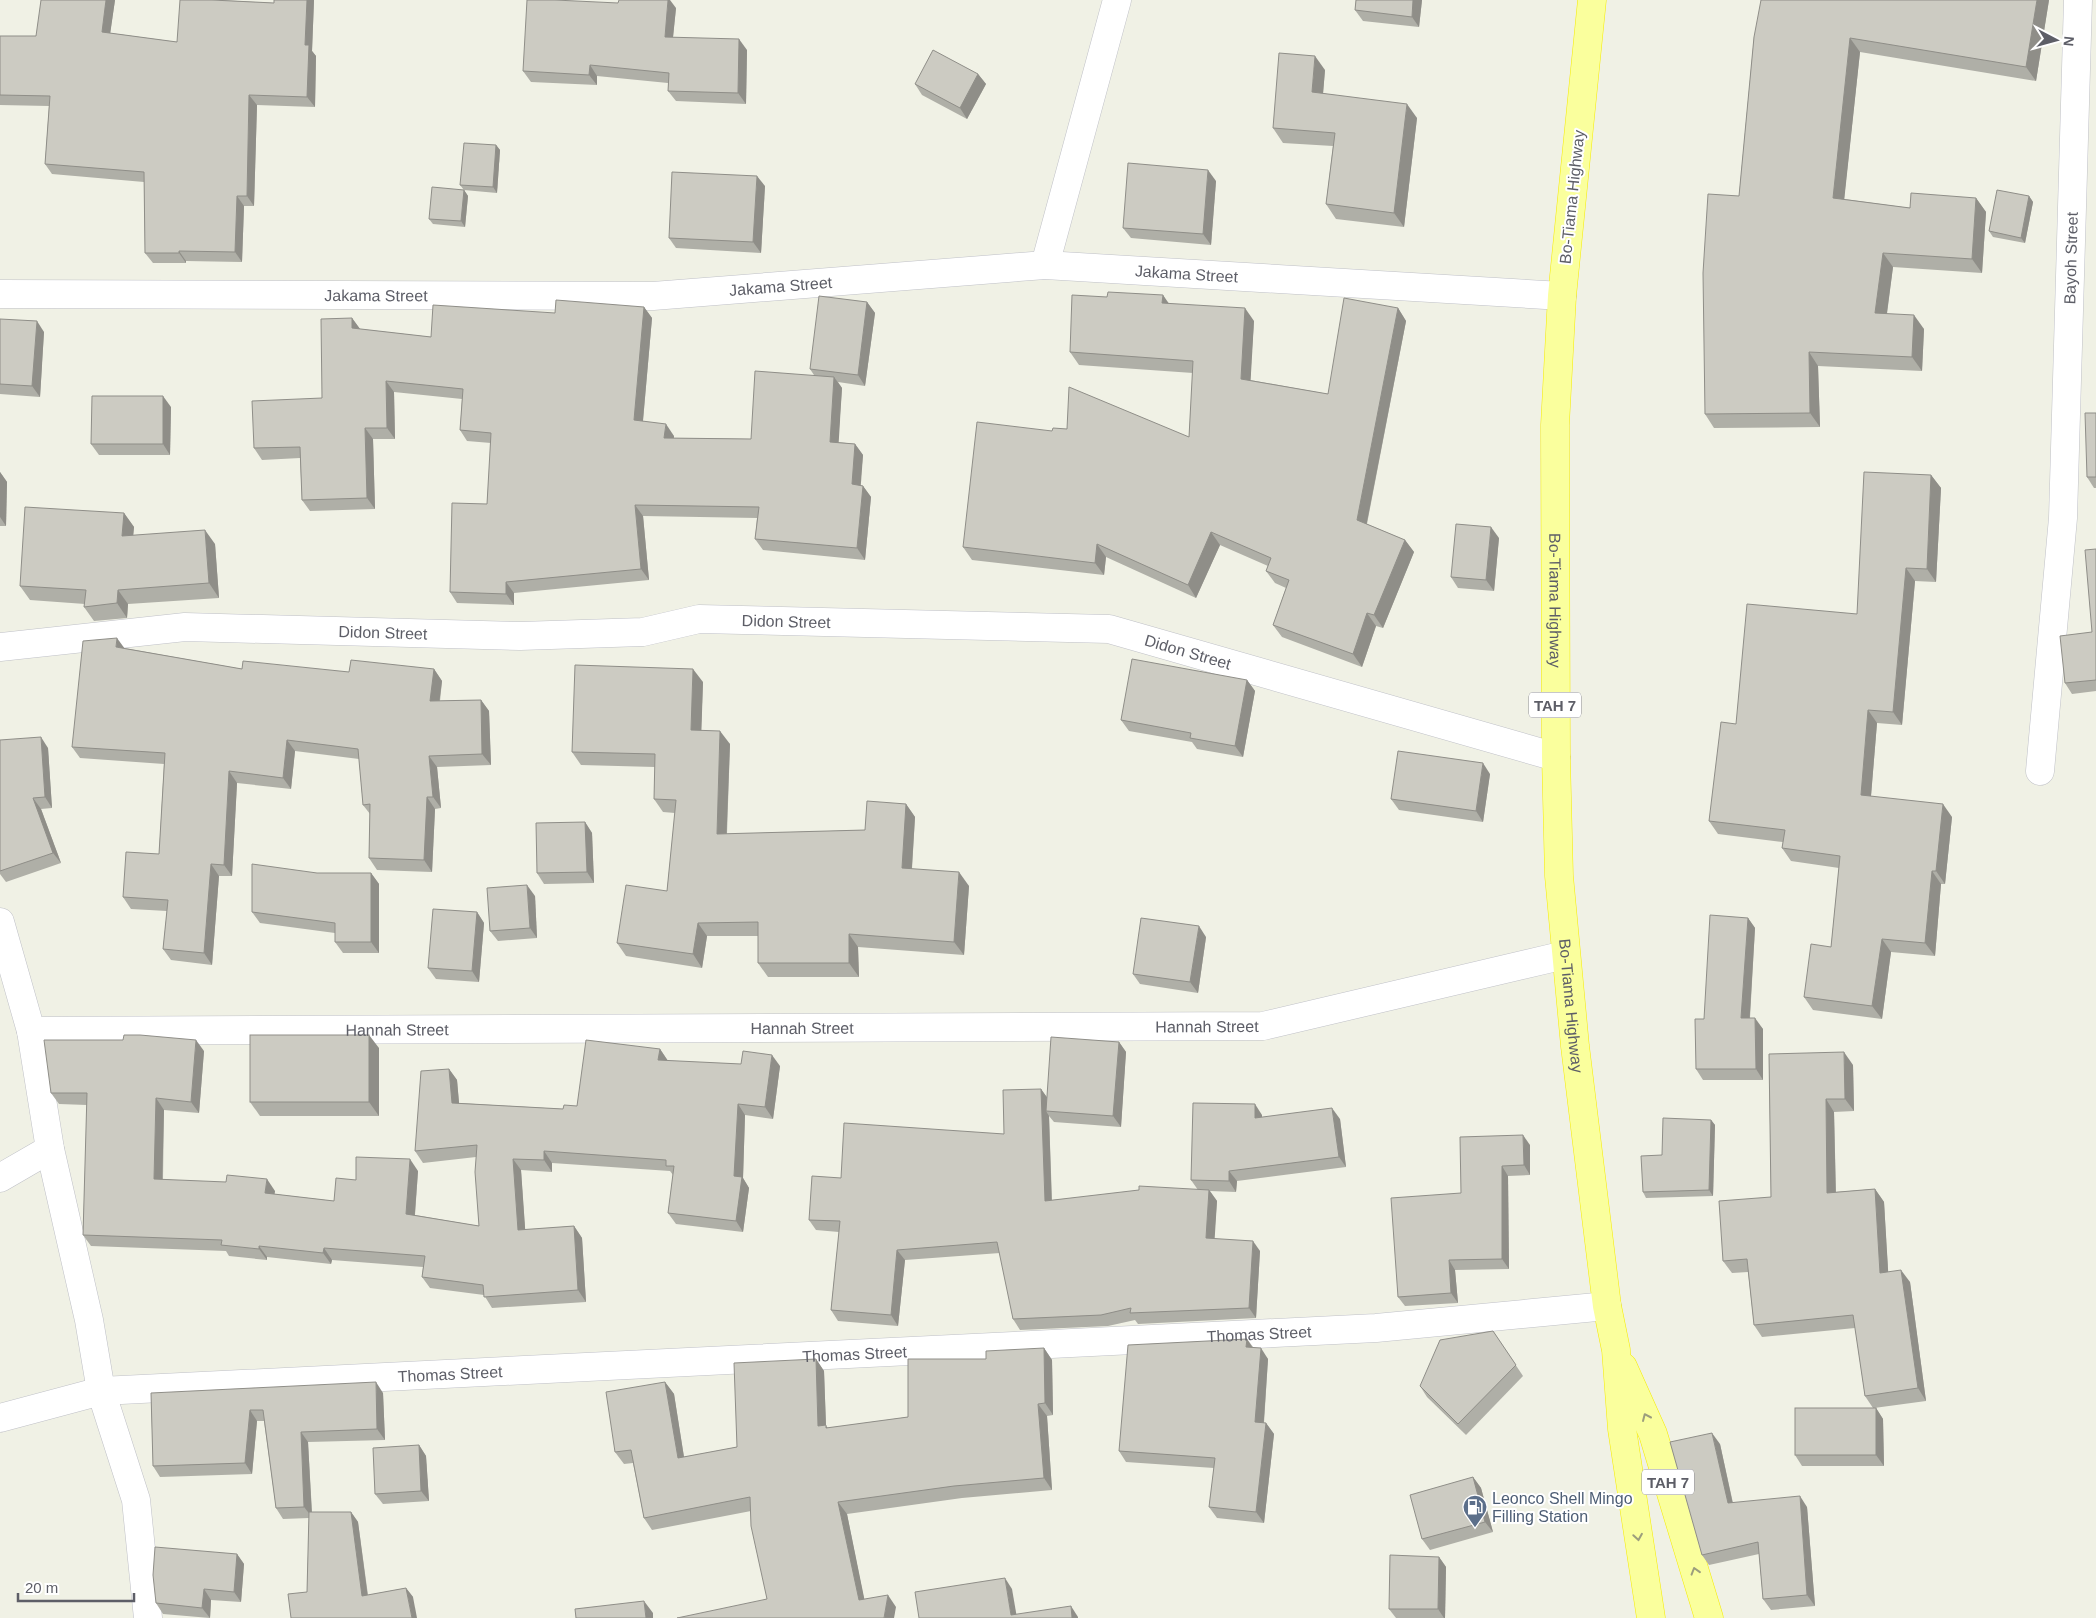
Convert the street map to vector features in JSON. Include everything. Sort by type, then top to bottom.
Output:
[{"type":"highway","name":"Bo-Tiama Highway","points":[[1592,0],[1562,296],[1555,425],[1556,757],[1559,876],[1565,955],[1608,1306],[1616,1350],[1622,1429],[1651,1618]]},
{"type":"highway","name":"Bo-Tiama Highway","points":[[1616,1350],[1653,1434],[1709,1618]]},
{"type":"street","points":[[1045,265],[1117,0]]},
{"type":"street","name":"Bayoh Street","points":[[2040,771],[2063,518],[2078,0]]},
{"type":"street","name":"Jakama Street","points":[[0,294],[653,296],[1045,265],[1562,296]]},
{"type":"street","name":"Didon Street","points":[[0,647],[185,627],[520,636],[643,632],[699,619],[1109,629],[1556,757]]},
{"type":"street","points":[[0,922],[31,1031],[50,1149],[89,1320],[101,1391],[136,1500],[148,1618]]},
{"type":"street","name":"Hannah Street","points":[[31,1031],[1264,1026],[1565,955]]},
{"type":"street","points":[[0,1178],[50,1149]]},
{"type":"street","name":"Thomas Street","points":[[0,1418],[101,1391],[1376,1328],[1608,1306]]},
{"type":"building","points":[[41,0],[106,0],[102,32],[177,42],[180,0],[274,3],[274,0],[307,0],[305,45],[309,45],[307,97],[249,95],[247,196],[237,196],[235,252],[179,251],[179,253],[145,253],[144,172],[45,164],[50,96],[0,95],[0,36],[36,36]]},
{"type":"building","points":[[527,0],[618,3],[619,0],[668,0],[665,37],[739,39],[738,93],[668,91],[669,73],[590,65],[589,75],[523,71]]},
{"type":"building","points":[[1356,0],[1413,0],[1412,17],[1355,10]]},
{"type":"building","points":[[1761,0],[2037,0],[2026,67],[1850,38],[1833,198],[1910,208],[1911,193],[1976,198],[1972,259],[1883,253],[1875,313],[1914,315],[1912,357],[1809,352],[1810,413],[1705,414],[1703,273],[1708,194],[1739,196],[1754,37]]},
{"type":"building","points":[[933,50],[978,74],[960,108],[915,84]]},
{"type":"building","points":[[1279,53],[1315,56],[1312,92],[1407,104],[1394,213],[1326,204],[1335,133],[1273,128]]},
{"type":"building","points":[[464,143],[496,145],[493,187],[460,185]]},
{"type":"building","points":[[1128,163],[1208,170],[1203,234],[1123,228]]},
{"type":"building","points":[[672,172],[757,176],[753,242],[669,238]]},
{"type":"building","points":[[432,187],[464,190],[461,221],[429,219]]},
{"type":"building","points":[[1997,190],[2029,196],[2021,238],[1989,231]]},
{"type":"building","points":[[1108,292],[1163,295],[1162,303],[1245,308],[1241,379],[1328,394],[1344,298],[1398,308],[1357,520],[1405,540],[1374,615],[1367,613],[1353,654],[1273,625],[1289,580],[1266,571],[1271,558],[1211,532],[1188,585],[1097,544],[1095,563],[963,547],[977,422],[1052,431],[1053,428],[1067,429],[1069,387],[1189,437],[1193,361],[1070,352],[1072,295],[1107,297]]},
{"type":"building","points":[[819,296],[867,302],[858,375],[810,369]]},
{"type":"building","points":[[556,300],[644,307],[634,420],[666,424],[664,438],[751,439],[755,371],[834,377],[830,442],[855,444],[852,484],[863,486],[857,548],[755,539],[759,507],[635,505],[641,569],[506,582],[506,594],[450,592],[452,503],[487,504],[491,433],[460,430],[463,389],[386,381],[387,428],[365,428],[367,498],[302,500],[300,447],[254,448],[252,401],[322,398],[321,319],[352,318],[352,328],[431,337],[433,305],[555,313]]},
{"type":"building","points":[[0,319],[37,321],[32,386],[0,384]]},
{"type":"building","points":[[92,396],[163,396],[163,444],[91,444]]},
{"type":"building","points":[[2085,413],[2096,413],[2096,477],[2087,477]]},
{"type":"building","points":[[1864,472],[1931,475],[1927,569],[1906,568],[1893,712],[1868,710],[1861,795],[1943,804],[1936,871],[1932,871],[1925,943],[1882,939],[1872,1006],[1804,997],[1811,944],[1831,947],[1840,856],[1782,848],[1785,830],[1709,821],[1721,722],[1736,724],[1747,604],[1857,614]]},
{"type":"building","points":[[25,507],[124,513],[122,536],[205,530],[209,583],[118,590],[117,603],[84,607],[86,590],[20,586]]},
{"type":"building","points":[[1456,524],[1491,527],[1486,580],[1451,577]]},
{"type":"building","points":[[2096,549],[2096,680],[2065,683],[2060,636],[2092,632],[2085,550]]},
{"type":"building","points":[[117,638],[116,647],[242,669],[243,661],[349,672],[351,660],[434,669],[430,701],[481,700],[482,754],[429,756],[433,797],[427,797],[424,860],[369,858],[370,804],[363,805],[358,749],[287,740],[283,778],[229,771],[224,865],[211,864],[204,953],[163,949],[168,900],[123,897],[126,852],[159,854],[165,753],[72,747],[83,641]]},
{"type":"building","points":[[1132,659],[1247,680],[1235,746],[1190,738],[1191,733],[1121,720]]},
{"type":"building","points":[[575,665],[693,669],[691,730],[720,731],[717,834],[865,830],[867,801],[906,804],[902,868],[959,872],[954,942],[849,934],[849,963],[758,963],[758,922],[698,923],[693,954],[617,943],[626,885],[667,891],[676,800],[654,799],[655,754],[572,752]]},
{"type":"building","points":[[41,737],[45,797],[33,798],[53,853],[0,871],[0,740]]},
{"type":"building","points":[[1398,751],[1483,763],[1476,811],[1391,799]]},
{"type":"building","points":[[585,822],[587,872],[537,873],[536,823]]},
{"type":"building","points":[[252,864],[317,873],[371,873],[371,942],[335,942],[335,923],[252,912]]},
{"type":"building","points":[[527,885],[530,928],[490,931],[487,888]]},
{"type":"building","points":[[433,909],[477,912],[472,971],[428,968]]},
{"type":"building","points":[[1710,915],[1748,918],[1741,1018],[1755,1018],[1756,1069],[1696,1069],[1695,1019],[1704,1019]]},
{"type":"building","points":[[1141,918],[1199,926],[1190,982],[1133,974]]},
{"type":"building","points":[[124,1035],[196,1040],[191,1102],[156,1098],[154,1179],[226,1182],[227,1175],[267,1179],[265,1193],[334,1201],[336,1178],[356,1180],[356,1157],[410,1159],[406,1214],[479,1226],[475,1172],[477,1145],[415,1151],[421,1071],[449,1069],[452,1103],[563,1109],[564,1105],[577,1106],[586,1040],[660,1049],[658,1060],[741,1064],[743,1051],[772,1055],[765,1107],[738,1104],[734,1176],[742,1177],[736,1221],[668,1213],[674,1166],[666,1166],[666,1160],[544,1151],[544,1160],[513,1159],[518,1230],[574,1226],[578,1290],[484,1297],[483,1285],[422,1277],[425,1256],[324,1248],[323,1253],[259,1246],[259,1249],[221,1245],[222,1240],[83,1235],[87,1093],[51,1093],[44,1040],[123,1040]]},
{"type":"building","points":[[250,1035],[369,1035],[369,1102],[250,1102]]},
{"type":"building","points":[[1051,1037],[1119,1042],[1113,1116],[1046,1111]]},
{"type":"building","points":[[1844,1052],[1845,1099],[1826,1099],[1827,1193],[1875,1189],[1880,1273],[1901,1270],[1918,1388],[1865,1396],[1853,1315],[1754,1325],[1747,1259],[1723,1261],[1719,1201],[1771,1197],[1769,1054]]},
{"type":"building","points":[[1041,1089],[1045,1201],[1139,1190],[1139,1186],[1209,1190],[1206,1238],[1253,1241],[1249,1308],[1130,1313],[1131,1308],[1101,1315],[1013,1319],[997,1242],[897,1250],[891,1315],[831,1310],[840,1221],[809,1220],[812,1176],[841,1178],[844,1123],[1004,1134],[1003,1090]]},
{"type":"building","points":[[1193,1103],[1255,1104],[1255,1118],[1332,1108],[1339,1157],[1229,1171],[1229,1181],[1191,1180]]},
{"type":"building","points":[[1663,1118],[1711,1120],[1709,1190],[1643,1192],[1641,1156],[1662,1155]]},
{"type":"building","points":[[1523,1135],[1524,1165],[1502,1166],[1502,1259],[1449,1260],[1451,1293],[1398,1297],[1391,1198],[1461,1193],[1460,1137]]},
{"type":"building","points":[[1493,1331],[1516,1365],[1458,1424],[1420,1386],[1440,1340]]},
{"type":"building","points":[[1247,1339],[1246,1347],[1261,1348],[1255,1422],[1266,1423],[1256,1512],[1209,1507],[1215,1458],[1119,1451],[1128,1345]]},
{"type":"building","points":[[1044,1348],[1045,1403],[1038,1404],[1044,1478],[954,1486],[838,1502],[859,1600],[888,1595],[884,1618],[677,1618],[767,1599],[751,1526],[750,1497],[644,1518],[631,1450],[615,1452],[606,1392],[665,1382],[678,1458],[737,1447],[734,1363],[816,1359],[818,1426],[826,1425],[826,1428],[908,1417],[908,1359],[986,1359],[986,1351]]},
{"type":"building","points":[[376,1382],[377,1429],[301,1432],[304,1507],[276,1508],[263,1410],[250,1410],[245,1463],[153,1466],[151,1393]]},
{"type":"building","points":[[1795,1408],[1876,1408],[1876,1455],[1795,1455]]},
{"type":"building","points":[[1712,1433],[1728,1503],[1800,1496],[1807,1595],[1763,1599],[1758,1542],[1702,1555],[1670,1442]]},
{"type":"building","points":[[419,1445],[421,1491],[375,1494],[373,1448]]},
{"type":"building","points":[[1473,1477],[1485,1522],[1422,1539],[1410,1495]]},
{"type":"building","points":[[309,1512],[351,1512],[362,1596],[406,1588],[412,1618],[291,1618],[288,1594],[307,1592]]},
{"type":"building","points":[[155,1547],[237,1554],[234,1592],[204,1589],[202,1608],[156,1603],[153,1575]]},
{"type":"building","points":[[1390,1555],[1439,1557],[1438,1609],[1389,1609]]},
{"type":"building","points":[[1005,1578],[1011,1615],[1071,1606],[1072,1618],[919,1618],[915,1592]]},
{"type":"building","points":[[644,1601],[646,1618],[576,1618],[575,1609]]},
{"type":"place","name":"Leonco Shell Mingo Filling Station","points":[[1475,1528]]}]
